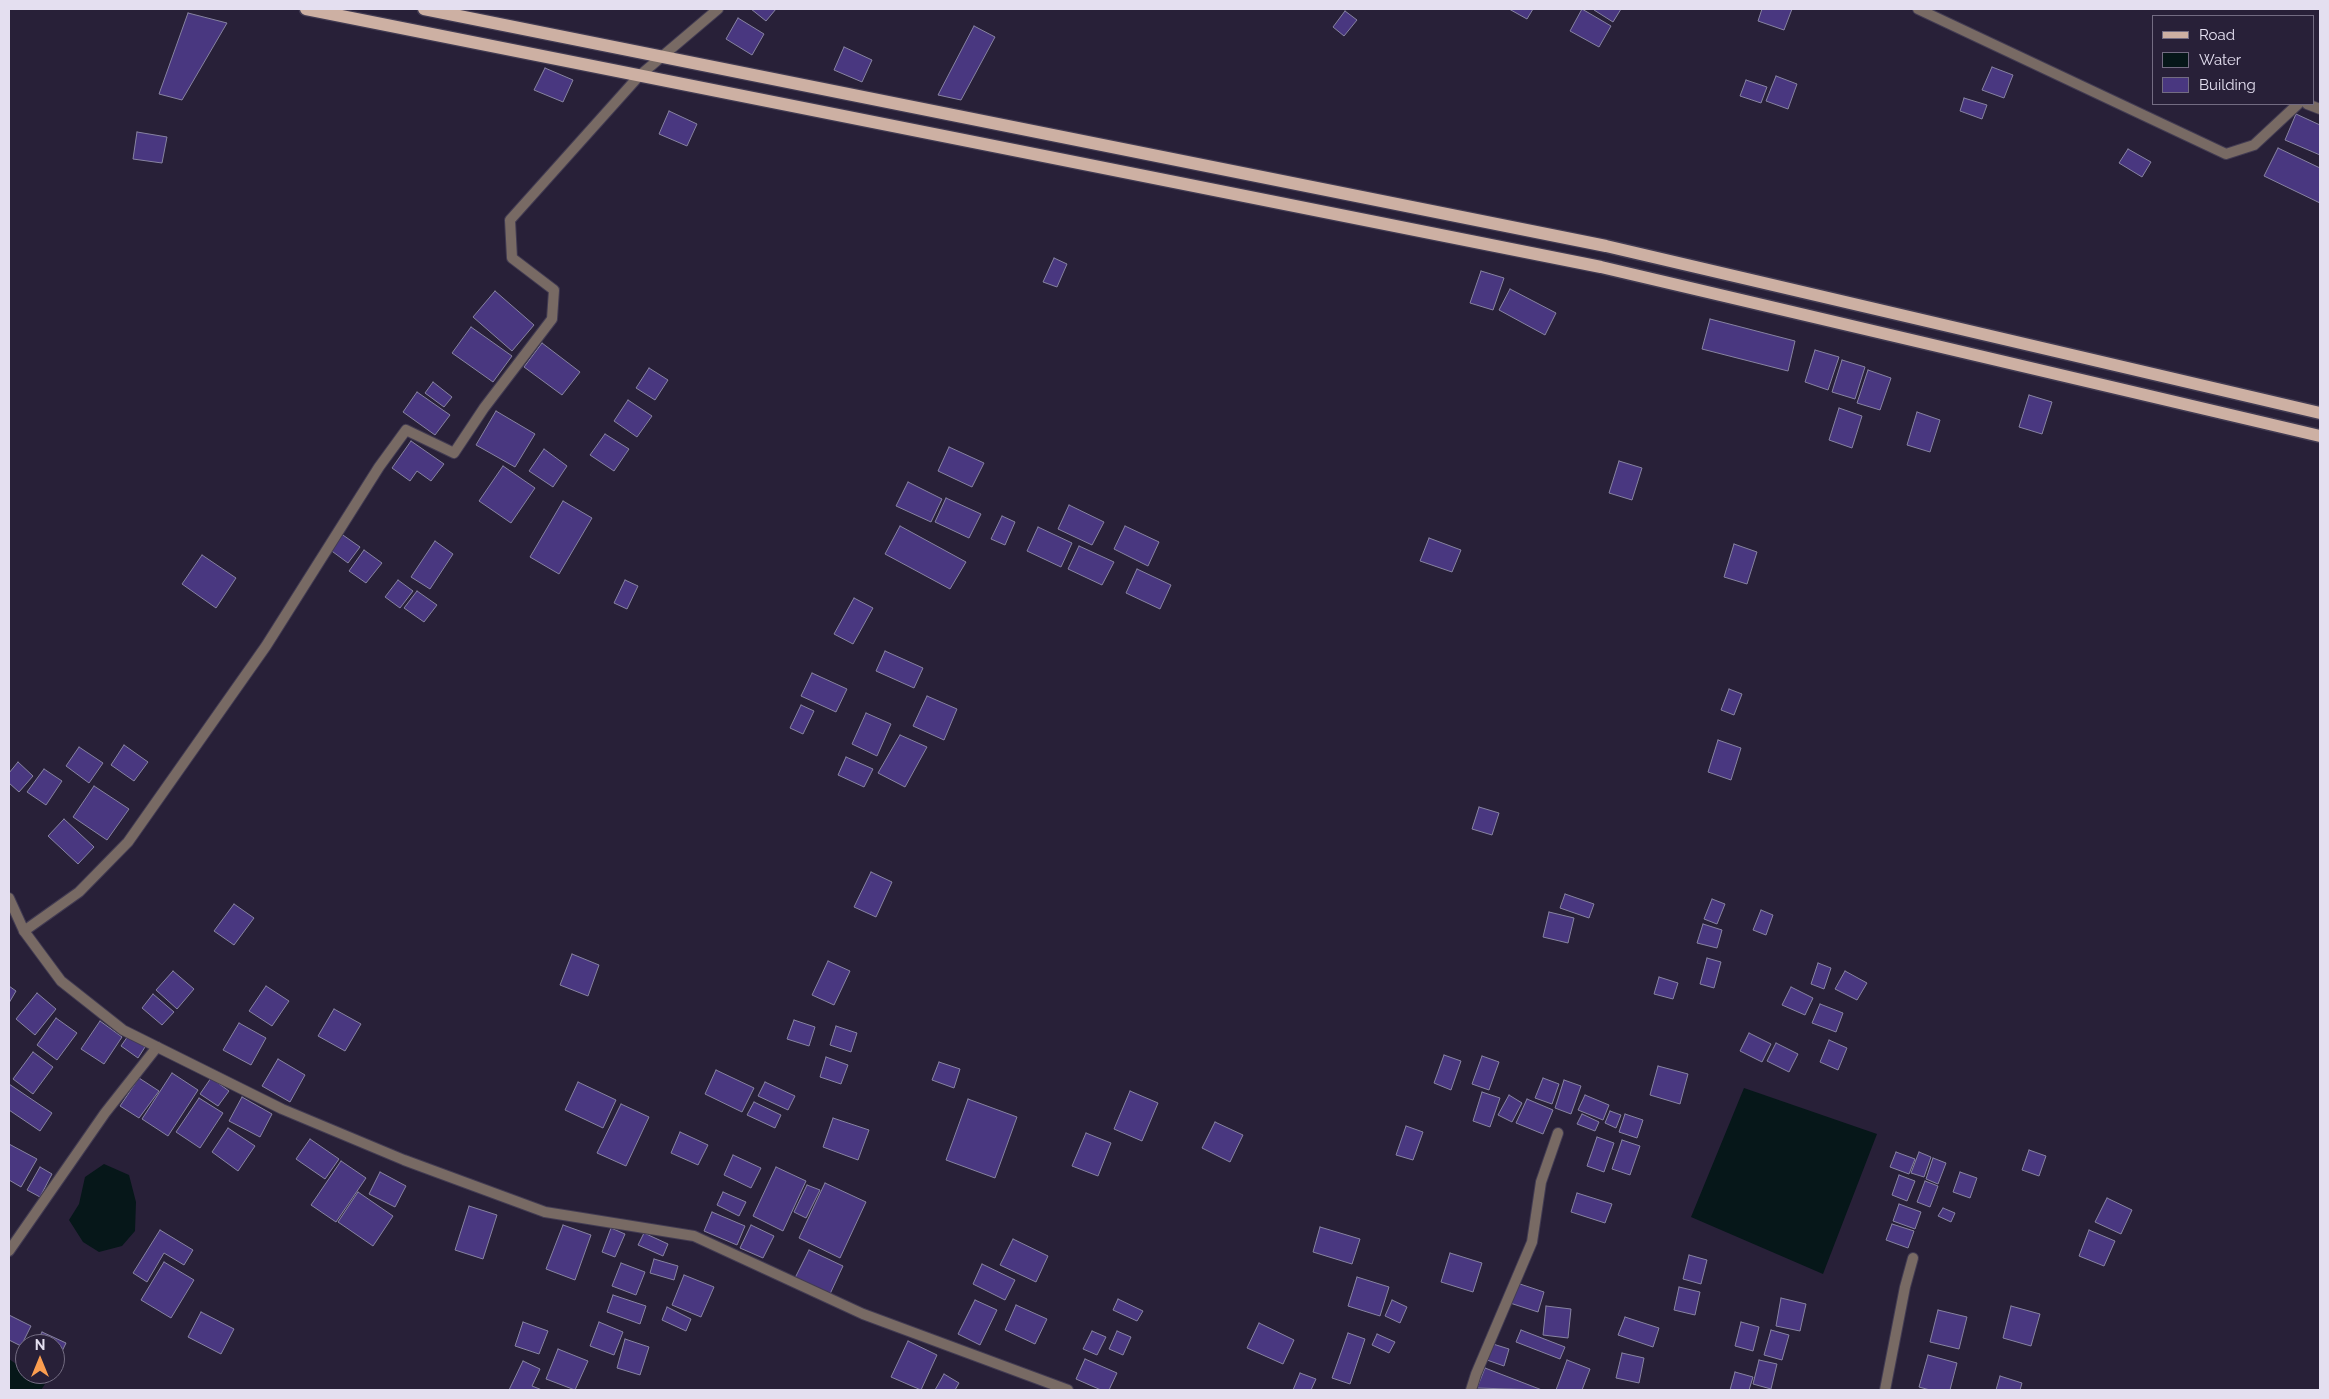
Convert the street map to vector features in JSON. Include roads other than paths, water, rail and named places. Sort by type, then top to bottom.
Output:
[{"type":"main road","points":[[306,9],[1601,267],[2320,436]]},
{"type":"main road","points":[[424,9],[660,58],[1606,246],[2320,414]]},
{"type":"street","points":[[24,932],[79,892],[128,842],[266,646],[379,467],[406,430],[454,453],[484,408],[552,319],[554,290],[512,258],[510,220],[639,76],[718,9]]},
{"type":"street","points":[[1918,9],[2226,154],[2254,145],[2297,105]]},
{"type":"street","points":[[9,898],[24,932],[61,981],[123,1030],[282,1109],[414,1163],[545,1212],[694,1236],[863,1314],[1068,1390]]},
{"type":"street","points":[[9,1251],[105,1113],[157,1047]]},
{"type":"street","points":[[1471,1390],[1532,1242],[1541,1182],[1558,1134]]},
{"type":"street","points":[[1885,1390],[1904,1287],[1913,1258]]},
{"type":"water","points":[[1744,1088],[1877,1134],[1823,1274],[1691,1217]]},
{"type":"water","points":[[104,1164],[129,1175],[136,1202],[135,1231],[122,1246],[99,1252],[83,1242],[69,1220],[79,1204],[85,1177]]},
{"type":"water","points":[[9,1359],[15,1363],[15,1384],[45,1384],[41,1390],[9,1390]]}]
